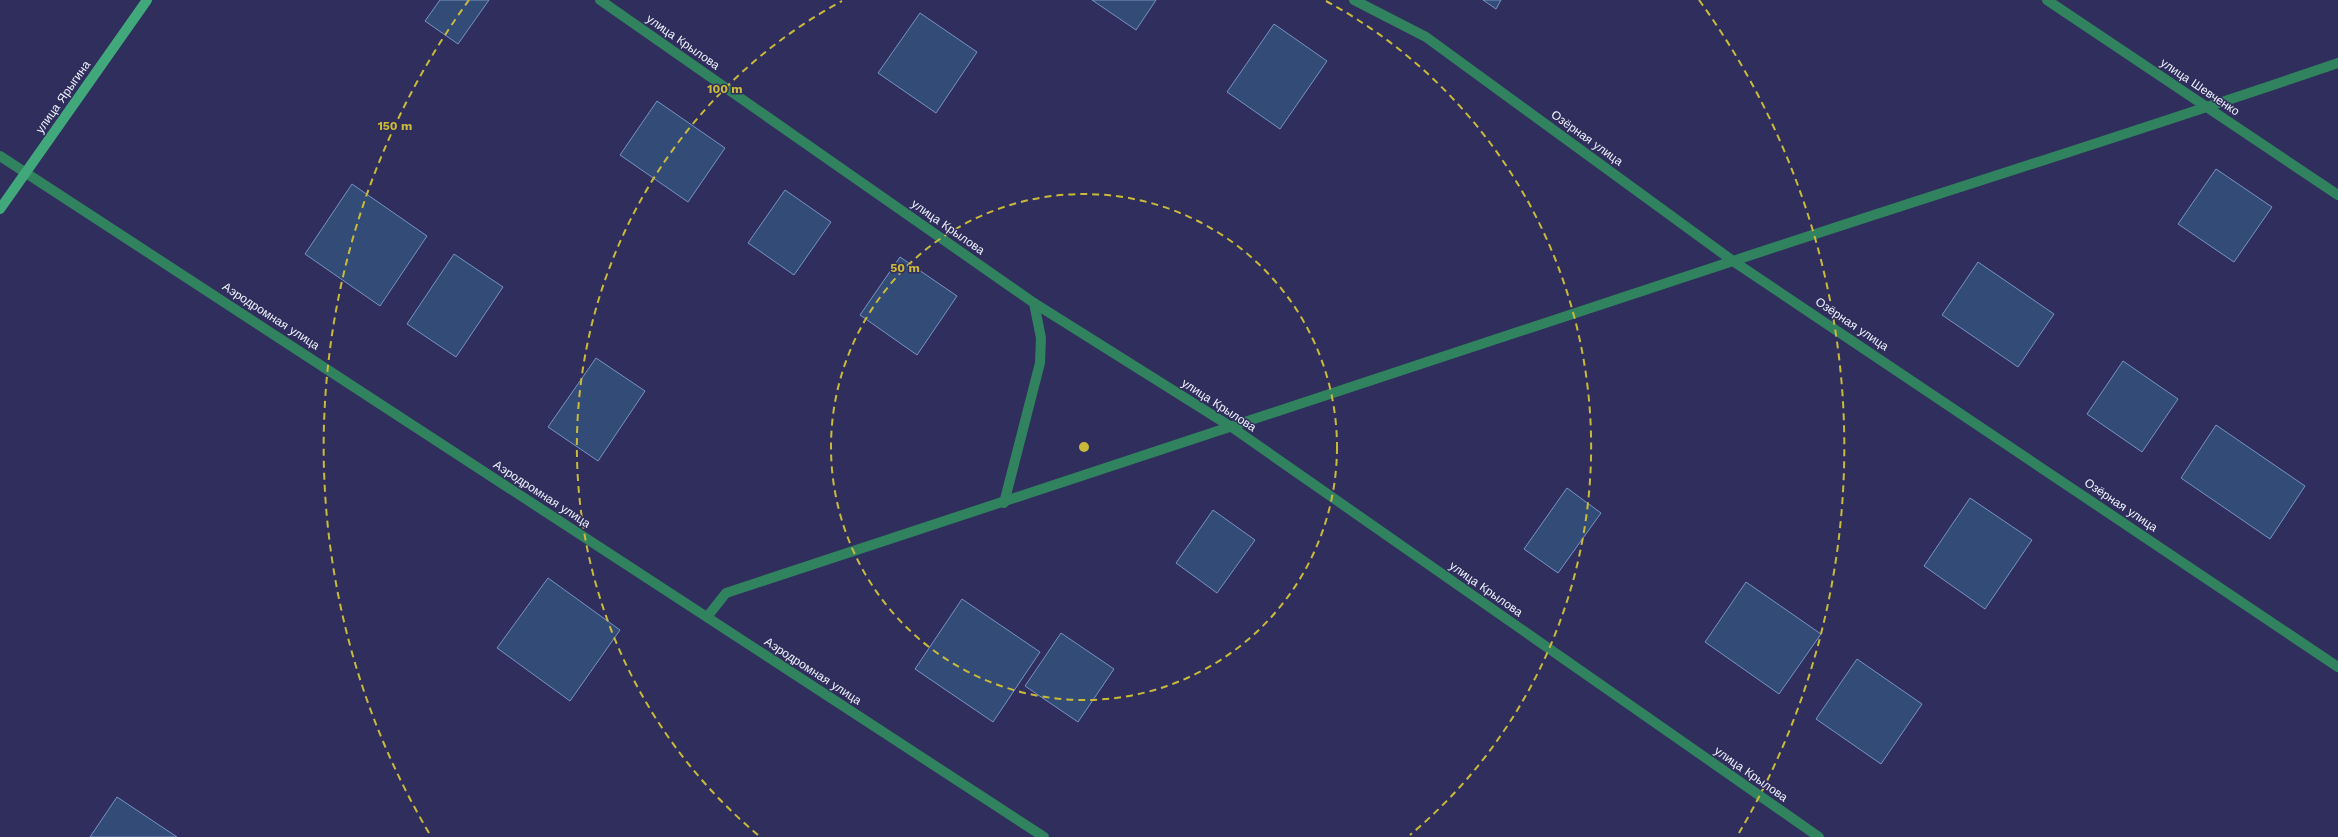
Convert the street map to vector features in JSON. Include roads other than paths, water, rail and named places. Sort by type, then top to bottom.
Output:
[{"type":"street","name":"улица Ярыгина","points":[[0,209],[147,0]]},
{"type":"street","name":"улица Крылова","points":[[600,0],[1034,303],[1233,428],[1819,837]]},
{"type":"street","name":"Озёрная улица","points":[[1354,0],[1426,37],[1734,261],[2338,667]]},
{"type":"street","name":"улица Шевченко","points":[[2047,0],[2338,195]]},
{"type":"street","points":[[707,617],[726,593],[1233,428],[1734,261],[2208,107],[2338,63]]},
{"type":"street","name":"Аэродромная улица","points":[[0,156],[27,172],[1044,837]]},
{"type":"street","points":[[1004,503],[1040,363],[1041,338],[1034,303]]}]
